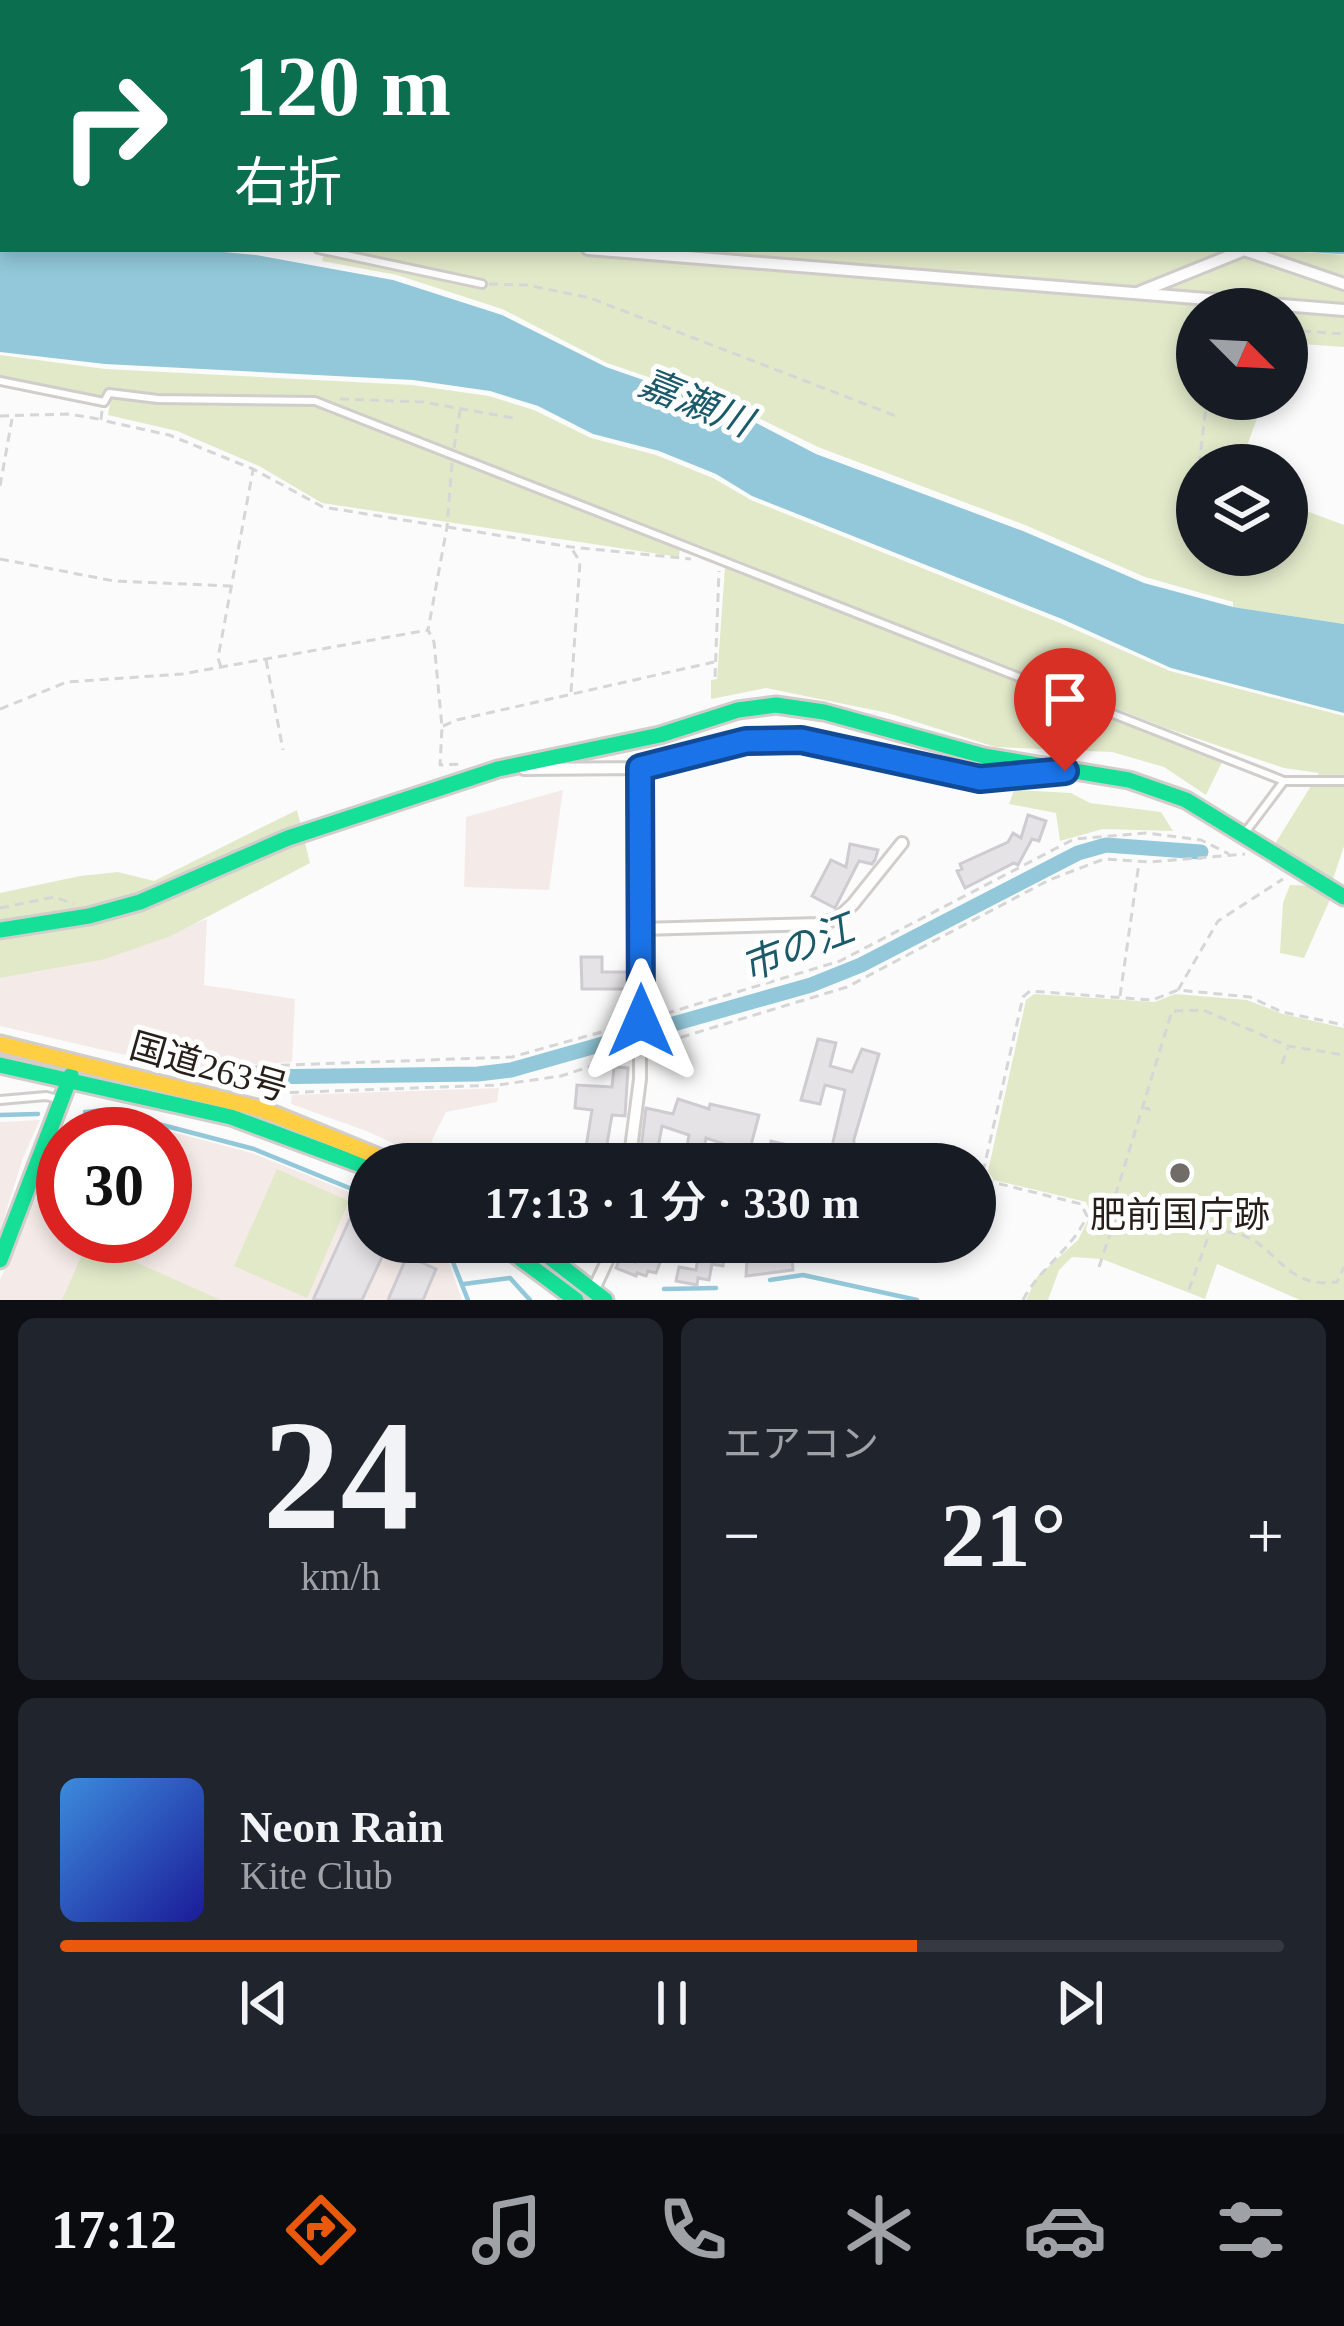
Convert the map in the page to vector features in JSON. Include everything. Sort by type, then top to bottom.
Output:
[{"type":"main road","points":[[0,930],[140,902],[288,838],[498,769],[660,735],[738,710],[776,705],[824,712],[984,756],[1130,781],[1186,800],[1344,897]]},
{"type":"main road","name":"国道263号","points":[[0,1044],[262,1109],[351,1143]]},
{"type":"main road","points":[[0,1260],[77,1061]]},
{"type":"main road","name":"国道263号","points":[[0,1065],[186,1106],[284,1134],[348,1160]]},
{"type":"main road","points":[[526,1263],[576,1300]]},
{"type":"main road","points":[[556,1263],[596,1296]]},
{"type":"street","points":[[625,252],[1344,310]]},
{"type":"street","points":[[1137,293],[1239,252]]},
{"type":"street","points":[[1250,252],[1344,284]]},
{"type":"street","points":[[498,769],[640,768],[746,741],[801,740],[980,779],[1065,771]]},
{"type":"street","points":[[631,1143],[641,1021],[640,768]]},
{"type":"street","points":[[640,929],[819,924],[837,919],[902,843]]},
{"type":"street","points":[[596,1296],[608,1263]]},
{"type":"lane","points":[[332,252],[482,284]]},
{"type":"lane","points":[[0,381],[104,402],[110,393],[158,399],[314,401],[1284,781],[1344,781]]},
{"type":"lane","points":[[1244,834],[1284,781]]},
{"type":"lane","points":[[0,1100],[46,1096],[61,1100]]},
{"type":"path","points":[[482,284],[526,285],[590,298],[896,416]]},
{"type":"path","points":[[1308,331],[1344,334]]},
{"type":"path","points":[[314,401],[366,397],[513,418]]},
{"type":"path","points":[[101,420],[104,402]]},
{"type":"path","points":[[460,410],[447,527],[428,630],[434,643],[442,727],[440,765],[463,764]]},
{"type":"path","points":[[0,416],[68,414],[169,435],[253,469],[323,507],[571,547],[681,560],[717,558],[715,676]]},
{"type":"path","points":[[0,486],[12,417]]},
{"type":"path","points":[[221,668],[218,658],[253,469]]},
{"type":"path","points":[[571,547],[580,562],[571,694]]},
{"type":"path","points":[[0,559],[114,581],[232,586]]},
{"type":"path","points":[[0,709],[67,682],[221,668],[428,630]]},
{"type":"path","points":[[265,658],[283,750]]},
{"type":"path","points":[[442,727],[716,662]]},
{"type":"path","points":[[1230,855],[1201,840],[1146,832],[1074,838],[840,961],[512,1058],[259,1066],[236,1073],[256,1089],[275,1093],[498,1085],[561,1076],[847,987],[1048,880],[1104,859],[1139,861],[1230,855],[1271,852]]},
{"type":"path","points":[[1120,998],[1139,861]]},
{"type":"path","points":[[1178,990],[1217,921],[1284,878]]},
{"type":"path","points":[[0,908],[54,897],[103,912]]},
{"type":"path","points":[[1023,1300],[1036,1275],[1076,1239],[1087,1216],[1081,1204],[988,1181],[983,1172],[1022,997],[1030,991],[1152,1000],[1178,990],[1250,997],[1282,1012],[1344,1025]]},
{"type":"path","points":[[1099,1267],[1118,1210],[1115,1196],[1172,1011],[1203,1010],[1288,1046],[1344,1055]]},
{"type":"path","points":[[1282,1064],[1288,1046]]},
{"type":"path","points":[[1142,1107],[1156,1111]]},
{"type":"path","points":[[1118,1210],[1141,1205],[1198,1222],[1210,1232],[1231,1230],[1266,1246],[1290,1274],[1313,1285],[1337,1282],[1344,1268]]},
{"type":"path","points":[[1231,1230],[1234,1220]]},
{"type":"path","points":[[1188,1292],[1210,1232]]},
{"type":"shaded area","points":[[563,790],[549,890],[464,887],[466,817]]},
{"type":"shaded area","points":[[207,919],[204,985],[295,999],[292,1062],[185,1069],[0,1026],[0,978],[102,960]]},
{"type":"shaded area","points":[[499,1088],[497,1102],[446,1112],[432,1143],[392,1143],[291,1104],[292,1095]]},
{"type":"shaded area","points":[[36,1120],[0,1231],[0,1122]]},
{"type":"shaded area","points":[[192,1137],[252,1153],[348,1192],[348,1263],[449,1263],[462,1300],[0,1300],[0,1280],[36,1198],[36,1263],[192,1263]]},
{"type":"green space","points":[[324,252],[1344,255],[1344,347],[1308,344],[1308,288],[1176,288],[1176,420],[1256,420],[1248,444],[1176,444],[1176,576],[1308,576],[1308,512],[1344,525],[1344,624],[1233,607],[1233,602],[1145,577],[1025,525],[818,447],[736,407],[607,363],[502,309],[397,275],[322,261]]},
{"type":"green space","points":[[0,355],[105,369],[412,385],[489,396],[534,410],[591,438],[656,455],[713,478],[751,500],[1170,671],[1344,716],[1344,846],[1332,882],[1273,847],[1319,773],[1284,768],[1166,728],[460,453],[458,463],[680,548],[679,557],[322,503],[259,466],[177,431],[108,415],[111,399],[0,376]]},
{"type":"green space","points":[[725,567],[1222,762],[1206,795],[1164,767],[1112,752],[995,747],[888,713],[766,688],[711,699],[711,680],[717,679]]},
{"type":"green space","points":[[1014,790],[1071,793],[1090,803],[1161,812],[1173,831],[1103,829],[1060,841],[1056,813],[1009,804]]},
{"type":"green space","points":[[297,810],[310,863],[171,936],[102,960],[0,978],[0,893],[118,872],[154,881]]},
{"type":"green space","points":[[1290,885],[1314,886],[1332,895],[1304,958],[1280,953],[1283,903]]},
{"type":"green space","points":[[1034,994],[1155,1002],[1175,994],[1247,1000],[1344,1028],[1344,1300],[1300,1300],[1217,1264],[1205,1299],[1102,1259],[1072,1257],[1059,1270],[1048,1300],[1026,1300],[1037,1277],[1078,1240],[1091,1214],[1086,1202],[996,1180],[994,1143],[1026,1000]]},
{"type":"green space","points":[[277,1169],[348,1201],[307,1298],[234,1266]]},
{"type":"green space","points":[[78,1263],[138,1263],[221,1300],[62,1300]]},
{"type":"water","name":"嘉瀬川","points":[[0,252],[224,252],[393,280],[502,315],[606,367],[733,411],[816,454],[1023,531],[1144,583],[1233,607],[1344,624],[1344,713],[1171,668],[1062,619],[752,496],[716,474],[659,451],[593,434],[538,406],[490,391],[413,380],[105,364],[0,352]]},
{"type":"building","points":[[1028,815],[1046,821],[1039,841],[1032,839],[1018,865],[965,888],[957,871],[962,869],[960,864],[1008,842],[1013,833],[1021,838]]},
{"type":"building","points":[[850,844],[878,850],[872,864],[859,861],[835,908],[812,896],[831,860],[846,867]]},
{"type":"building","points":[[581,957],[602,957],[602,972],[630,972],[630,989],[582,989]]},
{"type":"building","points":[[818,1039],[836,1043],[830,1066],[852,1072],[862,1049],[879,1054],[854,1143],[833,1143],[845,1090],[825,1085],[820,1104],[801,1100]]},
{"type":"building","points":[[614,1067],[628,1068],[625,1116],[612,1115],[607,1143],[587,1143],[592,1110],[575,1108],[577,1085],[612,1087]]},
{"type":"building","points":[[678,1099],[709,1109],[710,1104],[759,1115],[752,1143],[706,1138],[705,1143],[688,1143],[689,1135],[662,1126],[659,1143],[642,1143],[646,1108],[673,1114]]},
{"type":"building","points":[[348,1223],[348,1263],[379,1263],[362,1300],[313,1300]]},
{"type":"building","points":[[404,1263],[436,1269],[423,1300],[388,1300]]},
{"type":"building","points":[[618,1263],[660,1263],[656,1273],[648,1271],[646,1276],[616,1268]]},
{"type":"building","points":[[697,1263],[723,1263],[712,1264],[709,1280],[698,1278],[697,1285],[676,1281],[679,1267],[696,1270]]},
{"type":"building","points":[[747,1263],[792,1263],[793,1270],[746,1276]]},
{"type":"waterway","name":"市の江","points":[[257,1077],[511,1070],[811,985],[861,965],[1078,853],[1106,845],[1201,852]]},
{"type":"waterway","points":[[0,1115],[36,1114]]},
{"type":"waterway","points":[[192,1133],[254,1149],[348,1187]]},
{"type":"waterway","points":[[453,1263],[468,1300]]},
{"type":"waterway","points":[[770,1280],[803,1275],[917,1300]]},
{"type":"waterway","points":[[464,1284],[510,1278],[530,1300]]},
{"type":"waterway","points":[[664,1289],[716,1288]]},
{"type":"traffic: fast","points":[[0,930],[89,916],[140,902],[288,838],[498,769],[660,735],[738,710],[776,705],[824,712],[984,756],[1129,780],[1186,800],[1344,897]]},
{"type":"traffic: fast","points":[[0,1065],[231,1117],[348,1160]]},
{"type":"traffic: fast","points":[[0,1260],[71,1075]]},
{"type":"traffic: fast","points":[[526,1263],[576,1300]]},
{"type":"traffic: fast","points":[[557,1263],[605,1300]]},
{"type":"traffic: slow","points":[[0,1044],[261,1109],[348,1144]]},
{"type":"place","name":"肥前国庁跡","points":[[1180,1173]]},
{"type":"route","points":[[641,1021],[640,768],[746,741],[801,740],[980,779],[1065,771]]}]
